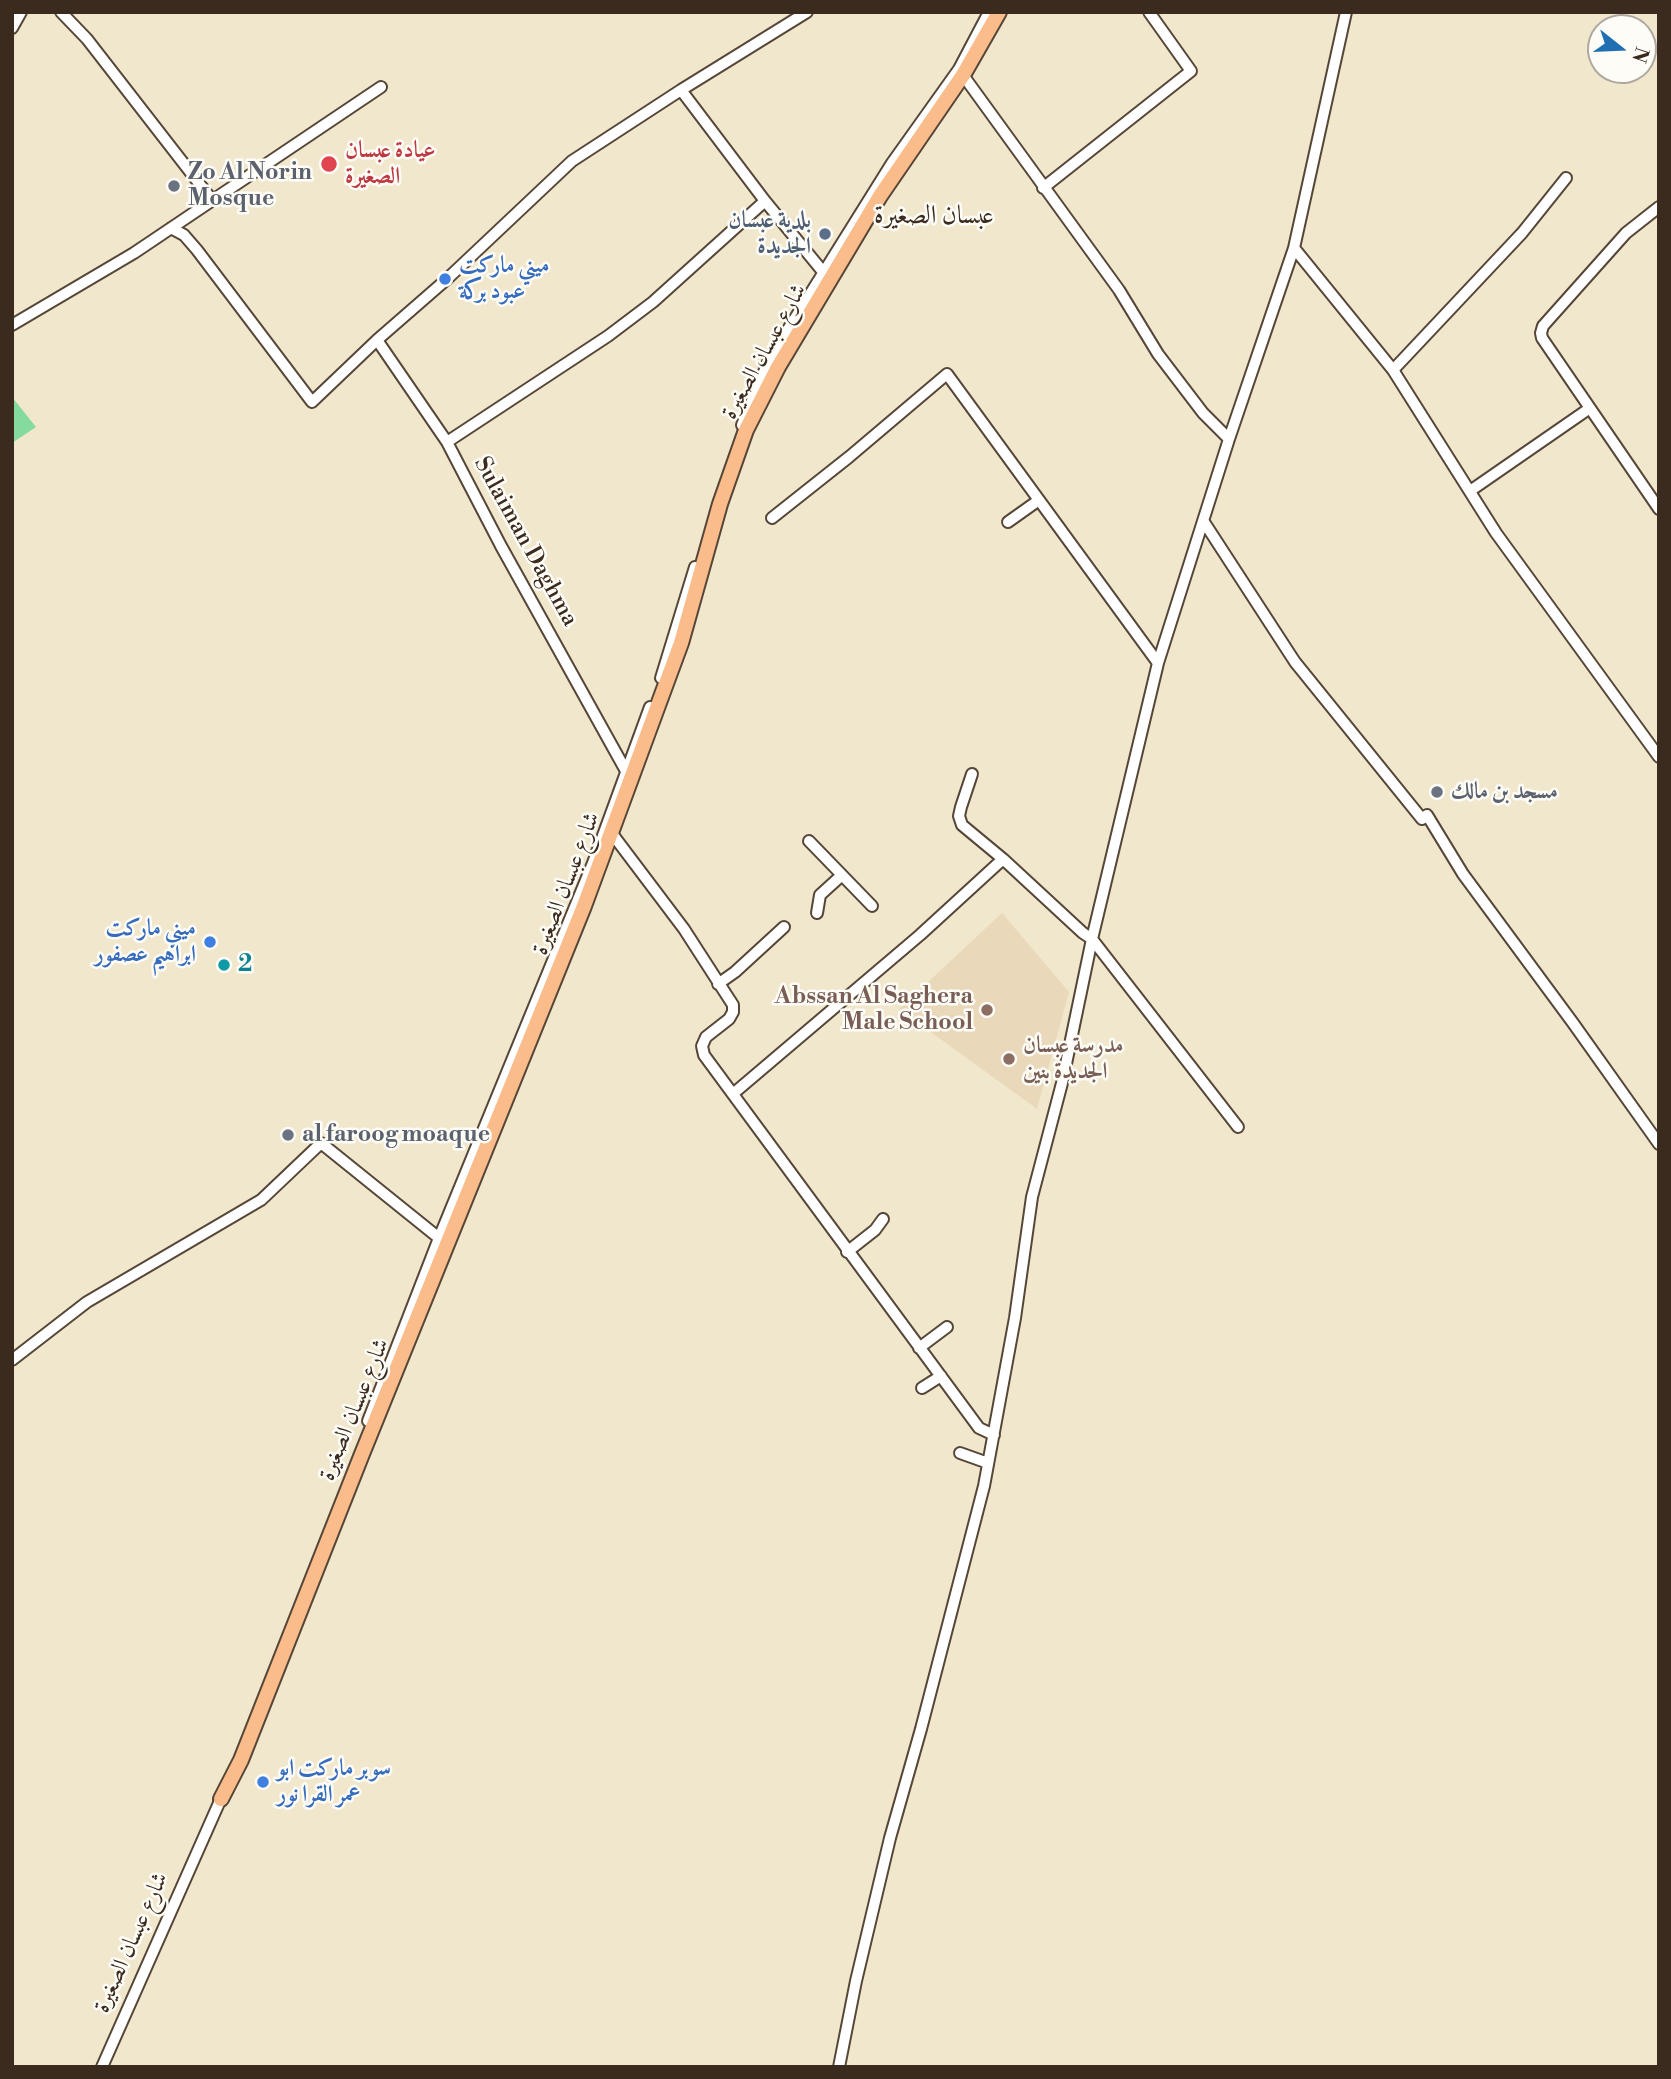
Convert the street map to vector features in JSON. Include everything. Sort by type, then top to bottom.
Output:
[{"type":"main road","name":"شارع عبسان الصغيرة","points":[[221,1799],[241,1760],[681,643],[720,504],[746,430],[778,367],[880,197],[999,12]]},
{"type":"street","points":[[12,27],[21,12]]},
{"type":"street","points":[[61,12],[87,39],[212,200]]},
{"type":"street","name":"شارع عبسان الصغيرة","points":[[102,2067],[221,1799],[439,1238],[609,829],[626,771],[662,677],[726,465],[764,368],[892,163],[961,72],[989,12]]},
{"type":"street","points":[[1043,188],[1191,71],[1149,12]]},
{"type":"street","points":[[839,2067],[874,1902],[988,1463],[1015,1318],[1032,1197],[1062,1083],[1092,939],[1158,663],[1294,248],[1346,12]]},
{"type":"street","points":[[171,228],[184,235],[197,250],[312,402],[572,161],[802,13]]},
{"type":"street","points":[[961,72],[1119,290],[1158,354],[1203,413],[1230,439]]},
{"type":"street","points":[[12,325],[134,253],[381,87]]},
{"type":"street","points":[[681,90],[824,274]]},
{"type":"street","points":[[1393,370],[1522,233],[1566,178]]},
{"type":"street","points":[[447,442],[608,336],[653,302],[765,201]]},
{"type":"street","points":[[1659,207],[1626,233],[1543,327],[1542,338],[1659,509]]},
{"type":"street","points":[[1294,248],[1393,370],[1496,533],[1659,757]]},
{"type":"street","name":"Sulaiman Daghma","points":[[377,340],[447,442],[501,546],[626,771]]},
{"type":"street","points":[[772,518],[947,374],[1158,663]]},
{"type":"street","points":[[1470,491],[1590,408]]},
{"type":"street","points":[[1008,523],[1039,500]]},
{"type":"street","points":[[1204,522],[1295,662],[1422,819],[1427,815],[1463,874],[1659,1144]]},
{"type":"street","points":[[972,774],[959,816],[962,825],[1092,939],[1238,1127]]},
{"type":"street","points":[[609,829],[684,929],[730,1000],[733,1012],[729,1019],[706,1037],[702,1051],[709,1064],[734,1093],[847,1252],[979,1428],[994,1435]]},
{"type":"street","points":[[809,841],[872,906]]},
{"type":"street","points":[[734,1093],[920,935],[1003,859]]},
{"type":"street","points":[[817,913],[820,895],[842,875]]},
{"type":"street","points":[[718,984],[784,928]]},
{"type":"street","points":[[12,1360],[86,1302],[261,1200],[321,1143],[439,1238]]},
{"type":"street","points":[[847,1252],[875,1230],[883,1219]]},
{"type":"street","points":[[919,1348],[947,1327]]},
{"type":"street","points":[[922,1388],[941,1376]]},
{"type":"street","points":[[960,1453],[988,1463]]},
{"type":"shaded area","name":"مدرسة عبسان الجديدة بنين","points":[[1002,913],[1069,992],[1037,1109],[899,1009]]},
{"type":"green space","points":[[12,397],[36,427],[12,443]]},
{"type":"place","name":"عيادة عبسان الصغيرة","points":[[329,164]]},
{"type":"place","name":"Zo Al Norin Mosque","points":[[174,186]]},
{"type":"place","name":"بلدية عبسان الجديدة","points":[[825,234]]},
{"type":"place","name":"ميني ماركت عبود بركة","points":[[445,279]]},
{"type":"place","name":"مسجد بن مالك","points":[[1437,792]]},
{"type":"place","name":"ميني ماركت ابراهيم عصفور","points":[[210,942]]},
{"type":"place","name":"2","points":[[224,965]]},
{"type":"place","name":"Abssan Al Saghera Male School","points":[[987,1010]]},
{"type":"place","name":"مدرسة عبسان الجديدة بنين","points":[[1009,1059]]},
{"type":"place","name":"al faroog moaque","points":[[288,1135]]},
{"type":"place","name":"سوبر ماركت ابو عمر القرا نور","points":[[263,1782]]},
{"type":"district","name":"عبسان الصغيرة","points":[[934,217]]}]
